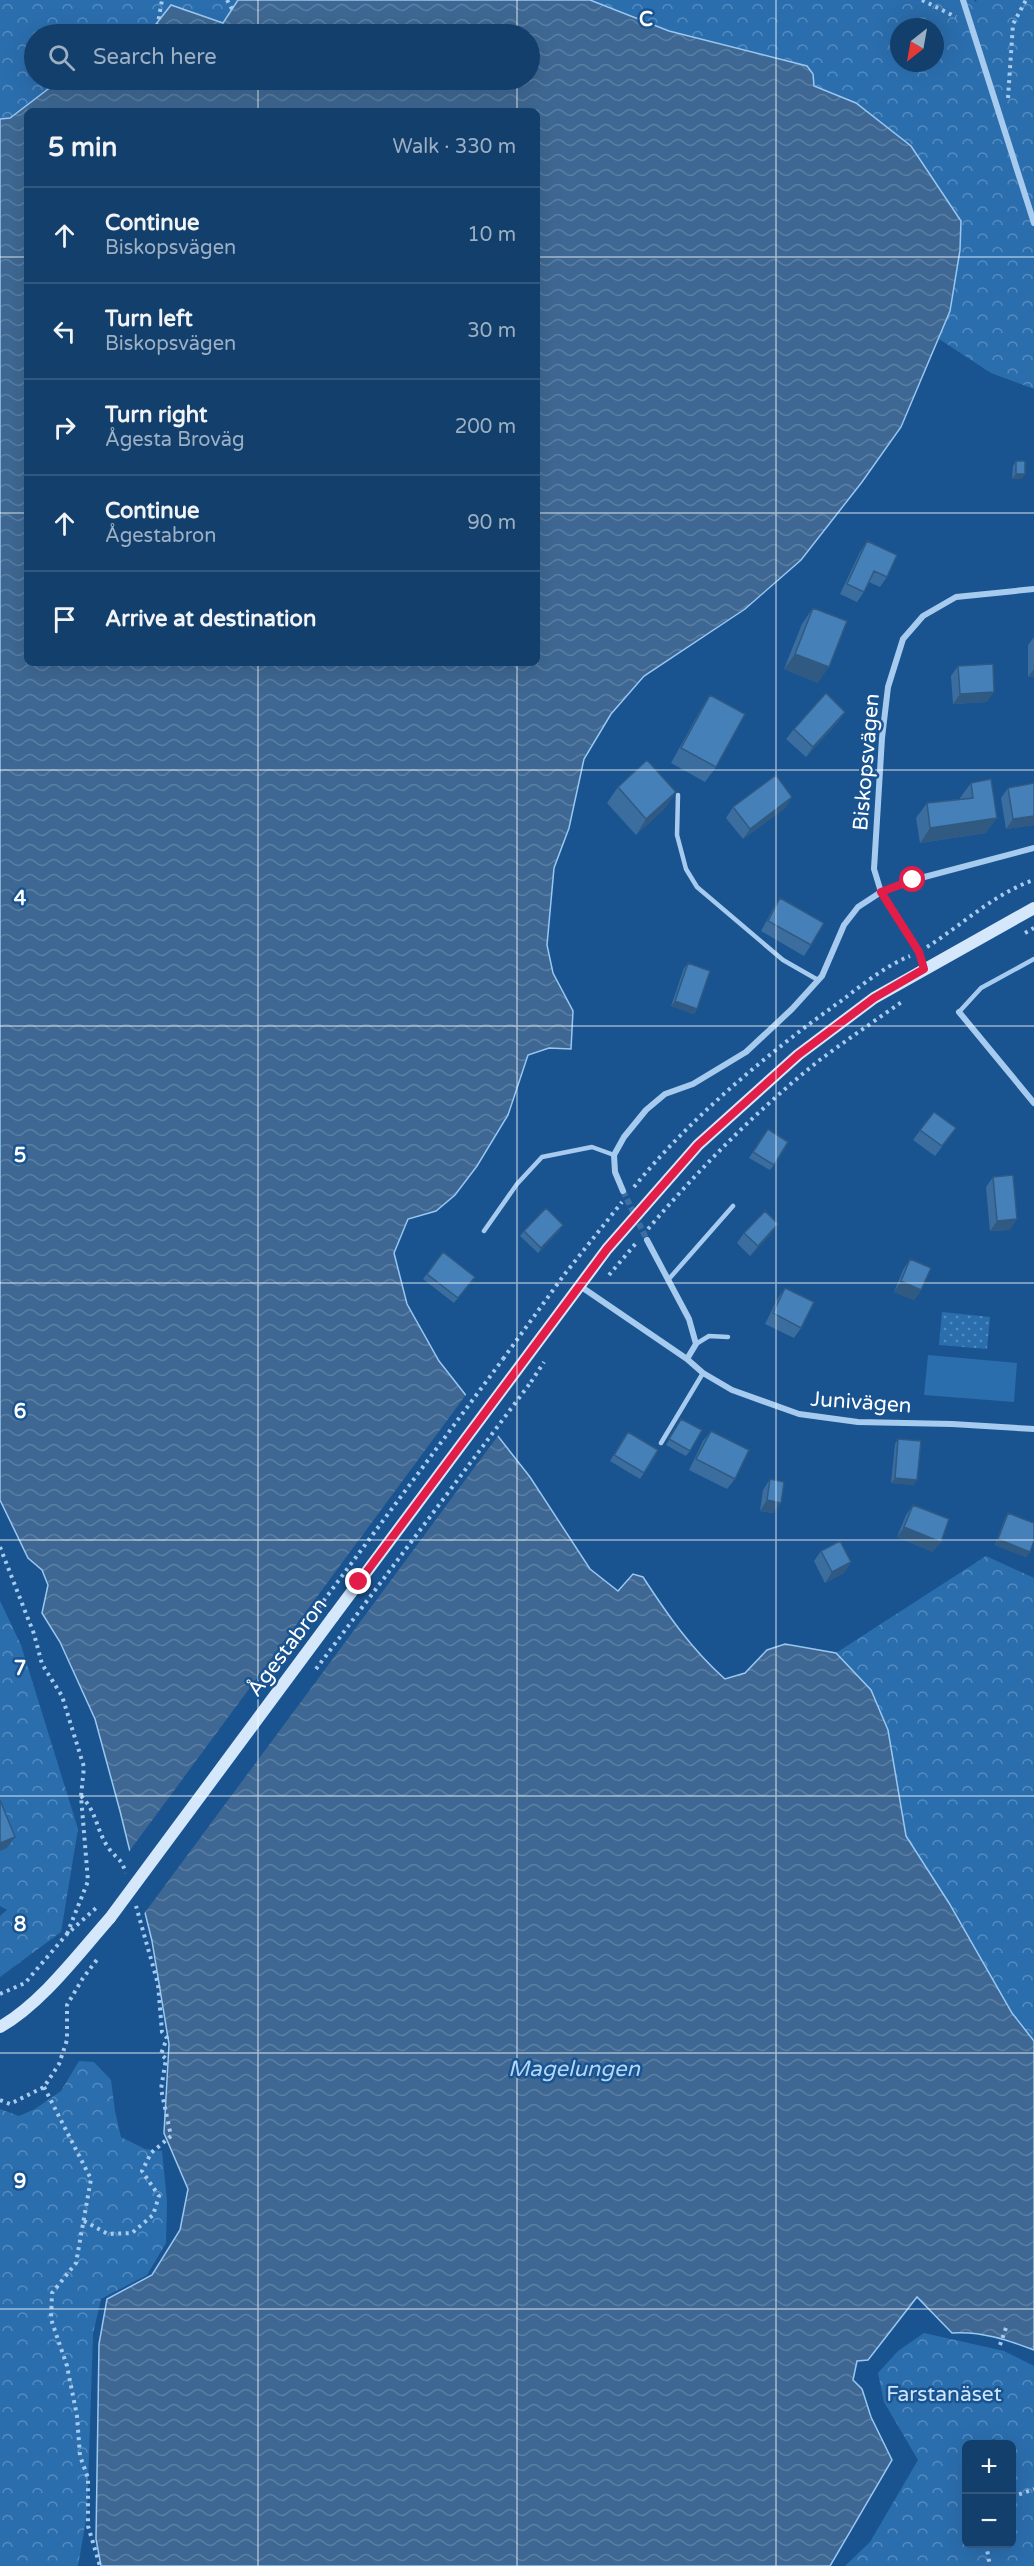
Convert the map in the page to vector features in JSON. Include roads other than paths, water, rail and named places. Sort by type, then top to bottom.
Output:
[{"type":"main road","name":"Ågestabron","points":[[0,2028],[10,2022],[53,1982],[110,1918],[579,1286],[651,1196],[698,1145],[798,1055],[864,1005],[1034,908]]},
{"type":"street","points":[[963,0],[1034,223]]},
{"type":"street","name":"Biskopsvägen","points":[[924,969],[919,952],[881,892],[874,869],[882,738],[888,687],[903,639],[923,616],[956,597],[1034,589]]},
{"type":"street","points":[[623,1191],[615,1172],[615,1155],[624,1137],[638,1119],[665,1094],[693,1084],[746,1052],[819,981],[844,925],[858,907],[881,892],[913,880],[1034,848]]},
{"type":"street","points":[[959,1012],[1034,1103]]},
{"type":"street","points":[[647,1240],[689,1319],[696,1344],[687,1359]]},
{"type":"street","name":"Junivägen","points":[[579,1286],[687,1359],[703,1373],[732,1390],[799,1414],[858,1422],[1034,1429]]},
{"type":"lane","points":[[678,795],[677,835],[686,869],[697,887],[783,960],[819,981]]},
{"type":"lane","points":[[959,1012],[981,988],[1034,959]]},
{"type":"lane","points":[[484,1231],[517,1184],[542,1157],[592,1147],[615,1155]]},
{"type":"lane","points":[[668,1280],[733,1206]]},
{"type":"lane","points":[[696,1344],[709,1336],[728,1337]]},
{"type":"lane","points":[[661,1443],[703,1373]]},
{"type":"water","name":"Magelungen","points":[[238,0],[590,0],[669,31],[807,66],[813,74],[814,86],[856,103],[911,146],[961,221],[960,250],[950,311],[901,427],[862,482],[801,560],[745,609],[644,676],[611,714],[584,759],[569,828],[554,868],[547,945],[553,973],[573,1011],[571,1049],[549,1048],[528,1055],[508,1115],[477,1166],[455,1195],[436,1211],[408,1219],[394,1253],[407,1304],[439,1361],[530,1477],[590,1569],[618,1591],[633,1574],[643,1577],[681,1631],[725,1679],[745,1673],[767,1650],[785,1644],[836,1653],[871,1690],[888,1730],[906,1836],[949,1903],[1012,2013],[1034,2041],[1034,2350],[984,2335],[952,2333],[917,2297],[868,2360],[857,2361],[853,2380],[862,2389],[871,2417],[892,2460],[830,2566],[101,2566],[96,2539],[99,2344],[107,2299],[152,2275],[180,2230],[188,2189],[164,2133],[169,2044],[152,1941],[95,1719],[60,1642],[42,1613],[48,1585],[42,1570],[28,1558],[0,1500],[0,119],[10,118],[47,90],[540,90],[540,24],[156,24],[171,5],[223,23]]},
{"type":"tunnel","points":[[623,1191],[647,1240]]},
{"type":"park label","name":"Farstanäset","points":[[944,2394]]}]
